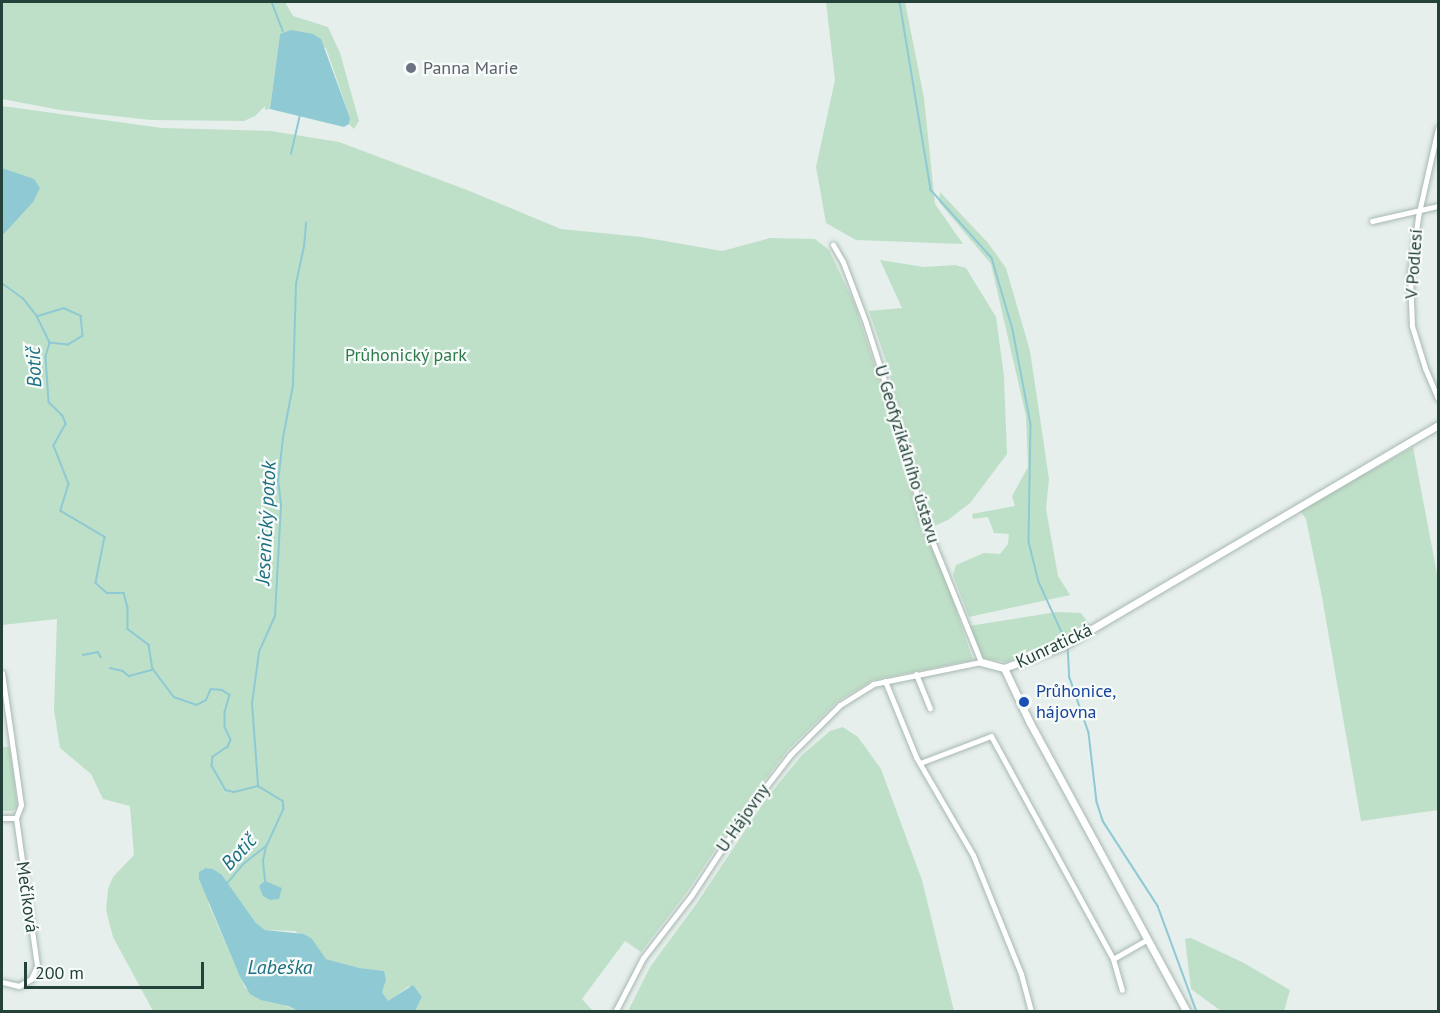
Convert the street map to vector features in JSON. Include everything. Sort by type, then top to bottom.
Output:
[{"type":"street","name":"V Podlesí","points":[[1438,128],[1420,210],[1410,276],[1412,326],[1425,368],[1438,398]]},
{"type":"street","points":[[1372,220],[1438,206]]},
{"type":"street","name":"U Geofyzikálního ústavu","points":[[833,245],[843,262],[866,323],[901,434],[922,516],[981,662]]},
{"type":"street","name":"Kunratická","points":[[1187,1011],[1026,715],[1004,668],[1063,646],[1438,425]]},
{"type":"street","name":"U Hájovny","points":[[615,1011],[643,958],[691,896],[744,815],[789,755],[840,705],[873,684],[916,674],[981,662],[1004,668]]},
{"type":"street","name":"Mečíková","points":[[2,673],[21,805],[16,818],[37,966],[31,979],[19,986],[2,982]]},
{"type":"street","points":[[916,674],[930,708]]},
{"type":"street","points":[[885,681],[920,763],[973,855],[1021,974],[1031,1011]]},
{"type":"street","points":[[920,763],[991,736],[1113,959],[1122,990]]},
{"type":"street","points":[[2,818],[16,818]]},
{"type":"street","points":[[1113,959],[1148,939]]},
{"type":"green space","points":[[2,2],[285,2],[293,16],[328,27],[340,53],[359,121],[354,129],[349,124],[350,118],[326,48],[280,34],[270,109],[265,110],[265,106],[255,116],[244,121],[151,120],[60,110],[2,99]]},
{"type":"green space","points":[[826,2],[905,2],[924,98],[935,204],[963,244],[856,240],[826,223],[816,167],[835,80]]},
{"type":"green space","name":"Průhonický park","points":[[2,106],[162,128],[271,131],[339,142],[467,190],[561,229],[642,237],[722,251],[770,238],[815,239],[829,250],[855,305],[898,438],[918,518],[946,580],[973,660],[873,680],[838,701],[787,751],[738,815],[687,892],[641,952],[625,941],[582,999],[593,1011],[415,1011],[422,997],[409,986],[388,1002],[382,992],[384,971],[360,968],[326,959],[295,931],[265,930],[256,923],[222,875],[205,868],[202,869],[209,905],[245,988],[298,1011],[153,1011],[113,937],[106,910],[108,889],[113,877],[134,855],[130,806],[103,799],[91,774],[60,748],[54,710],[57,619],[2,625],[2,236],[32,202],[16,174],[2,168]]},
{"type":"green space","points":[[940,192],[988,243],[1006,268],[1030,351],[1049,479],[1046,509],[1058,576],[1070,595],[969,617],[953,575],[956,565],[984,553],[1000,554],[1008,544],[1009,534],[994,533],[988,517],[973,519],[972,514],[1015,506],[1012,496],[1028,467],[1026,416],[991,264],[939,202]]},
{"type":"green space","points":[[880,260],[924,267],[955,265],[966,268],[996,317],[1004,376],[1007,454],[970,503],[948,520],[932,527],[885,358],[869,311],[902,308]]},
{"type":"green space","points":[[1413,447],[1438,579],[1438,810],[1361,821],[1322,597],[1306,519],[1300,510]]},
{"type":"green space","points":[[1057,612],[1081,613],[1090,625],[1053,647],[1006,662],[981,658],[969,626]]},
{"type":"green space","points":[[843,727],[858,737],[881,769],[922,880],[954,1011],[628,1011],[650,967],[697,903],[766,799],[802,755],[830,731]]},
{"type":"green space","points":[[2,747],[10,747],[17,804],[17,808],[12,811],[2,811]]},
{"type":"green space","points":[[1191,938],[1244,963],[1290,990],[1284,1011],[1221,1011],[1191,989],[1185,939]]},
{"type":"water","points":[[291,30],[313,34],[321,39],[350,118],[349,124],[344,127],[270,109],[280,34]]},
{"type":"water","points":[[2,168],[34,179],[40,188],[33,202],[2,236]]},
{"type":"water","name":"Labeška","points":[[205,868],[213,869],[222,875],[256,923],[265,930],[304,934],[312,939],[326,959],[360,968],[384,971],[386,980],[382,992],[388,1001],[413,985],[422,997],[415,1011],[298,1011],[288,1006],[261,1000],[250,994],[240,977],[199,879],[199,872]]},
{"type":"water","points":[[265,881],[282,888],[279,899],[270,900],[263,896],[259,886]]},
{"type":"waterway","name":"Jesenický potok","points":[[272,2],[283,31]]},
{"type":"waterway","points":[[900,2],[931,190],[992,258],[1013,330],[1031,424],[1029,542],[1039,582],[1066,641]]},
{"type":"waterway","name":"Jesenický potok","points":[[291,154],[300,115]]},
{"type":"waterway","name":"Jesenický potok","points":[[258,785],[252,704],[259,652],[275,616],[281,505],[278,482],[293,385],[296,284],[304,247],[306,223]]},
{"type":"waterway","name":"Botič","points":[[2,283],[23,298],[37,316],[50,343],[46,357],[49,402],[63,416],[66,424],[54,446],[69,484],[61,511],[105,537],[96,583],[107,593],[124,593],[128,608],[128,629],[149,645],[153,669],[174,697],[197,705],[206,700],[211,689],[222,690],[230,695],[225,712],[225,727],[231,740],[228,747],[213,757],[212,766],[226,790],[234,792],[258,786],[283,801],[284,809],[267,846],[244,864],[227,884]]},
{"type":"waterway","points":[[38,316],[64,308],[81,316],[83,336],[68,345],[50,343]]},
{"type":"waterway","points":[[1068,645],[1070,678],[1089,733],[1097,802],[1103,821],[1158,906],[1197,1012]]},
{"type":"waterway","points":[[83,655],[98,652],[101,657]]},
{"type":"waterway","points":[[110,668],[123,671],[129,676],[151,670]]},
{"type":"waterway","points":[[265,881],[263,861],[266,847]]},
{"type":"place","name":"Panna Marie","points":[[411,68]]},
{"type":"place","name":"Průhonice, hájovna","points":[[1024,702]]}]
